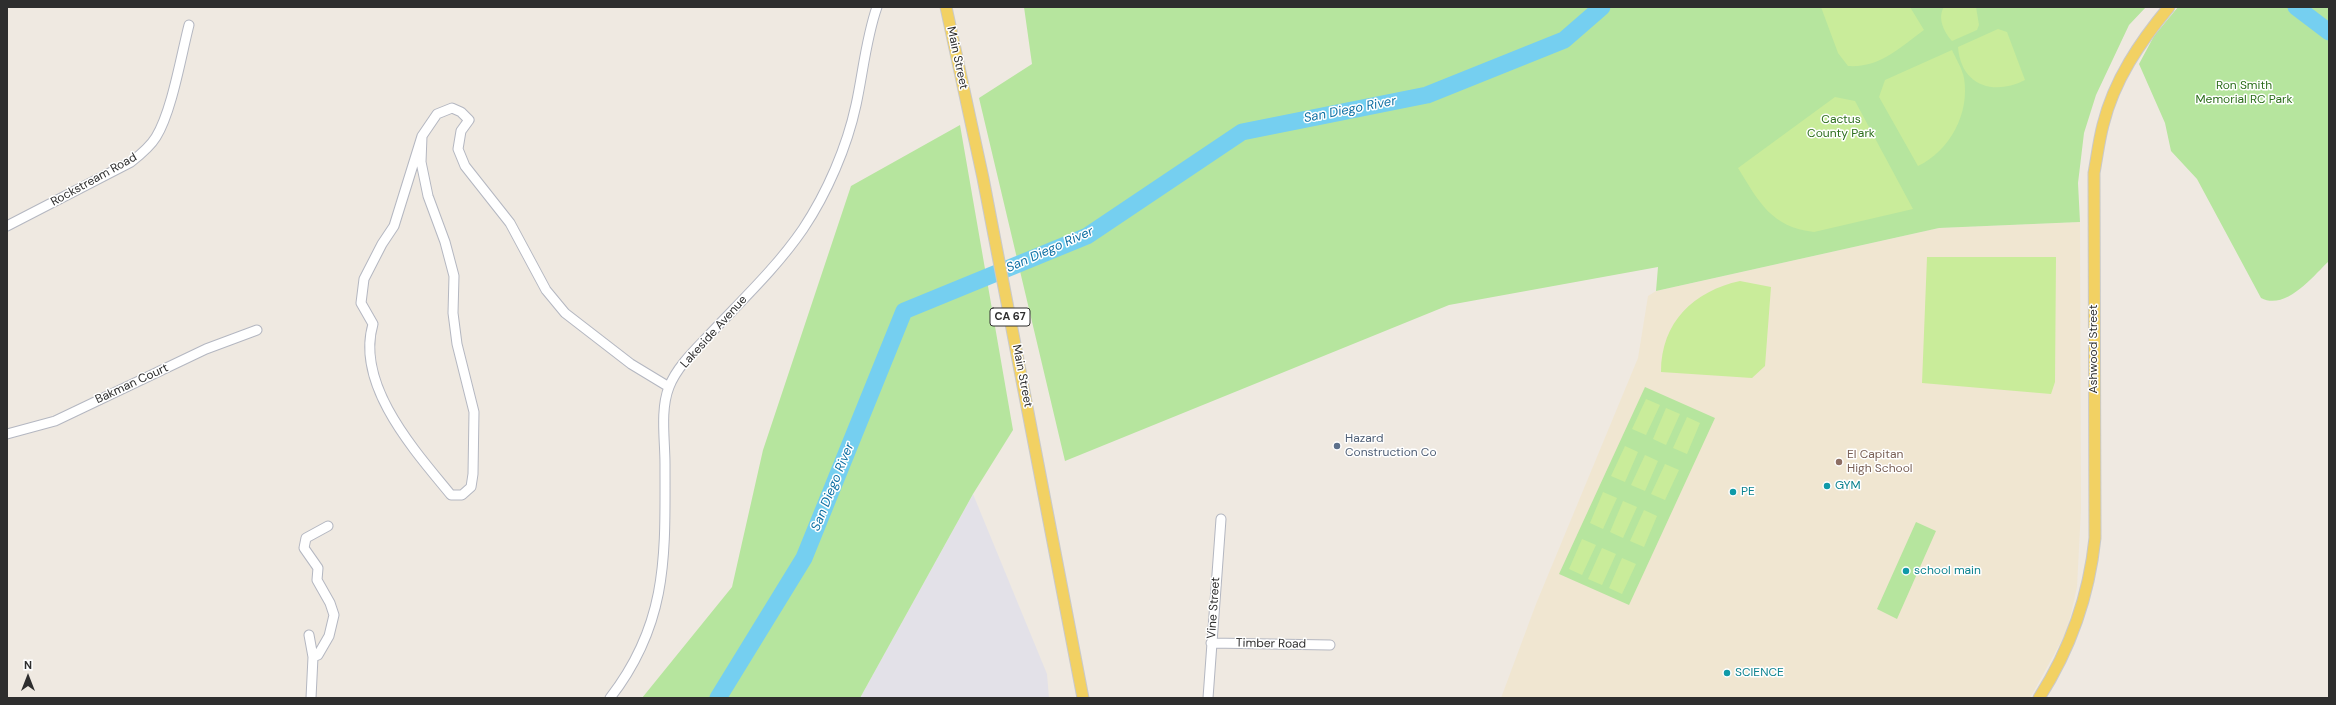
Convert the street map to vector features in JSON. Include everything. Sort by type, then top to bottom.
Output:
[{"type":"main road","name":"Main Street","points":[[946,7],[966,96],[1083,698]]},
{"type":"main road","name":"Ashwood Street","points":[[2040,698],[2053,677],[2077,625],[2091,573],[2095,538],[2094,173],[2103,125],[2117,86],[2143,40],[2169,7]]},
{"type":"street","name":"Lakeside Avenue","points":[[610,698],[627,676],[644,645],[652,623],[661,586],[665,552],[665,417],[669,387],[688,358],[785,253],[819,201],[839,158],[855,108],[877,7]]},
{"type":"street","name":"Rockstream Road","points":[[7,226],[130,162],[144,152],[156,137],[164,120],[189,25]]},
{"type":"street","points":[[422,136],[421,162],[428,196],[445,242],[454,276],[453,313],[457,344],[474,412],[473,474],[471,487],[462,495],[451,494],[385,408],[377,384],[370,352],[369,335],[372,324],[361,303],[364,279],[382,244],[394,226],[422,136],[437,114],[452,108],[462,112],[469,120],[461,131],[458,150],[465,166],[510,223],[546,290],[565,313],[631,364],[669,387]]},
{"type":"street","name":"Bakman Court","points":[[7,434],[55,421],[206,349],[257,330]]},
{"type":"street","name":"Vine Street","points":[[1208,698],[1221,519]]},
{"type":"street","points":[[313,657],[318,655],[329,636],[334,615],[330,603],[317,580],[318,568],[304,548],[304,544],[306,538],[328,526]]},
{"type":"street","points":[[309,635],[313,657],[311,698]]},
{"type":"street","name":"Timber Road","points":[[1212,643],[1330,646]]},
{"type":"shaded area","name":"El Capitan High School","points":[[2080,222],[2081,509],[2077,587],[2067,631],[2030,698],[1501,698],[1536,604],[1638,358],[1648,296],[1656,291],[1939,228]]},
{"type":"shaded area","points":[[973,494],[1047,674],[1049,698],[860,698]]},
{"type":"green space","name":"Cactus County Park","points":[[1024,7],[2146,7],[2129,25],[2096,95],[2084,133],[2078,183],[2080,222],[1939,228],[1656,291],[1658,267],[1449,305],[1065,461],[979,98],[1032,64]]},
{"type":"green space","points":[[1821,7],[1910,7],[1924,30],[1889,56],[1870,64],[1848,66],[1838,53]]},
{"type":"green space","points":[[1944,7],[1976,7],[1979,25],[1977,30],[1952,41],[1942,25],[1941,16]]},
{"type":"green space","name":"Ron Smith Memorial RC Park","points":[[2178,7],[2329,7],[2329,261],[2307,283],[2289,296],[2280,300],[2270,301],[2261,298],[2197,179],[2171,151],[2165,123],[2139,64],[2154,36]]},
{"type":"green space","points":[[1998,29],[2007,32],[2025,80],[2013,85],[1991,87],[1972,79],[1965,71],[1960,60],[1958,47]]},
{"type":"green space","points":[[1952,50],[1964,78],[1964,104],[1961,117],[1955,130],[1940,151],[1918,166],[1879,97],[1885,80]]},
{"type":"green space","name":"Cactus County Park","points":[[1835,97],[1855,101],[1913,209],[1814,232],[1799,229],[1787,225],[1768,211],[1753,192],[1738,168]]},
{"type":"green space","points":[[960,125],[1013,430],[973,494],[860,698],[642,698],[732,587],[763,450],[851,186]]},
{"type":"green space","points":[[1927,257],[2056,257],[2055,382],[2051,394],[1922,383]]},
{"type":"green space","points":[[1740,281],[1771,287],[1765,366],[1752,378],[1661,372],[1667,338],[1674,324],[1683,312],[1708,292]]},
{"type":"green space","points":[[1645,387],[1715,418],[1629,605],[1559,574]]},
{"type":"green space","points":[[1646,399],[1660,405],[1646,435],[1632,429]]},
{"type":"green space","points":[[1666,408],[1680,414],[1666,445],[1653,439]]},
{"type":"green space","points":[[1687,417],[1700,423],[1687,454],[1673,448]]},
{"type":"green space","points":[[1625,446],[1638,452],[1625,482],[1611,476]]},
{"type":"green space","points":[[1645,455],[1658,461],[1645,491],[1631,485]]},
{"type":"green space","points":[[1665,464],[1679,470],[1665,500],[1651,494]]},
{"type":"green space","points":[[1603,492],[1617,498],[1603,529],[1590,523]]},
{"type":"green space","points":[[1623,501],[1637,507],[1623,538],[1610,532]]},
{"type":"green space","points":[[1644,510],[1657,516],[1644,547],[1630,541]]},
{"type":"green space","points":[[1916,522],[1936,531],[1897,619],[1877,609]]},
{"type":"green space","points":[[1582,539],[1596,545],[1582,575],[1569,569]]},
{"type":"green space","points":[[1602,548],[1616,554],[1602,585],[1588,579]]},
{"type":"green space","points":[[1622,558],[1636,564],[1622,594],[1609,588]]},
{"type":"waterway","name":"San Diego River","points":[[718,698],[804,558],[904,311],[1087,236],[1242,132],[1427,95],[1564,40],[1602,7]]},
{"type":"waterway","name":"San Diego River","points":[[2296,7],[2329,32]]},
{"type":"place","name":"Hazard Construction Co","points":[[1337,446]]},
{"type":"place","name":"El Capitan High School","points":[[1839,462]]},
{"type":"place","name":"GYM","points":[[1827,486]]},
{"type":"place","name":"PE","points":[[1733,492]]},
{"type":"place","name":"school main","points":[[1906,571]]},
{"type":"place","name":"SCIENCE","points":[[1727,673]]}]
